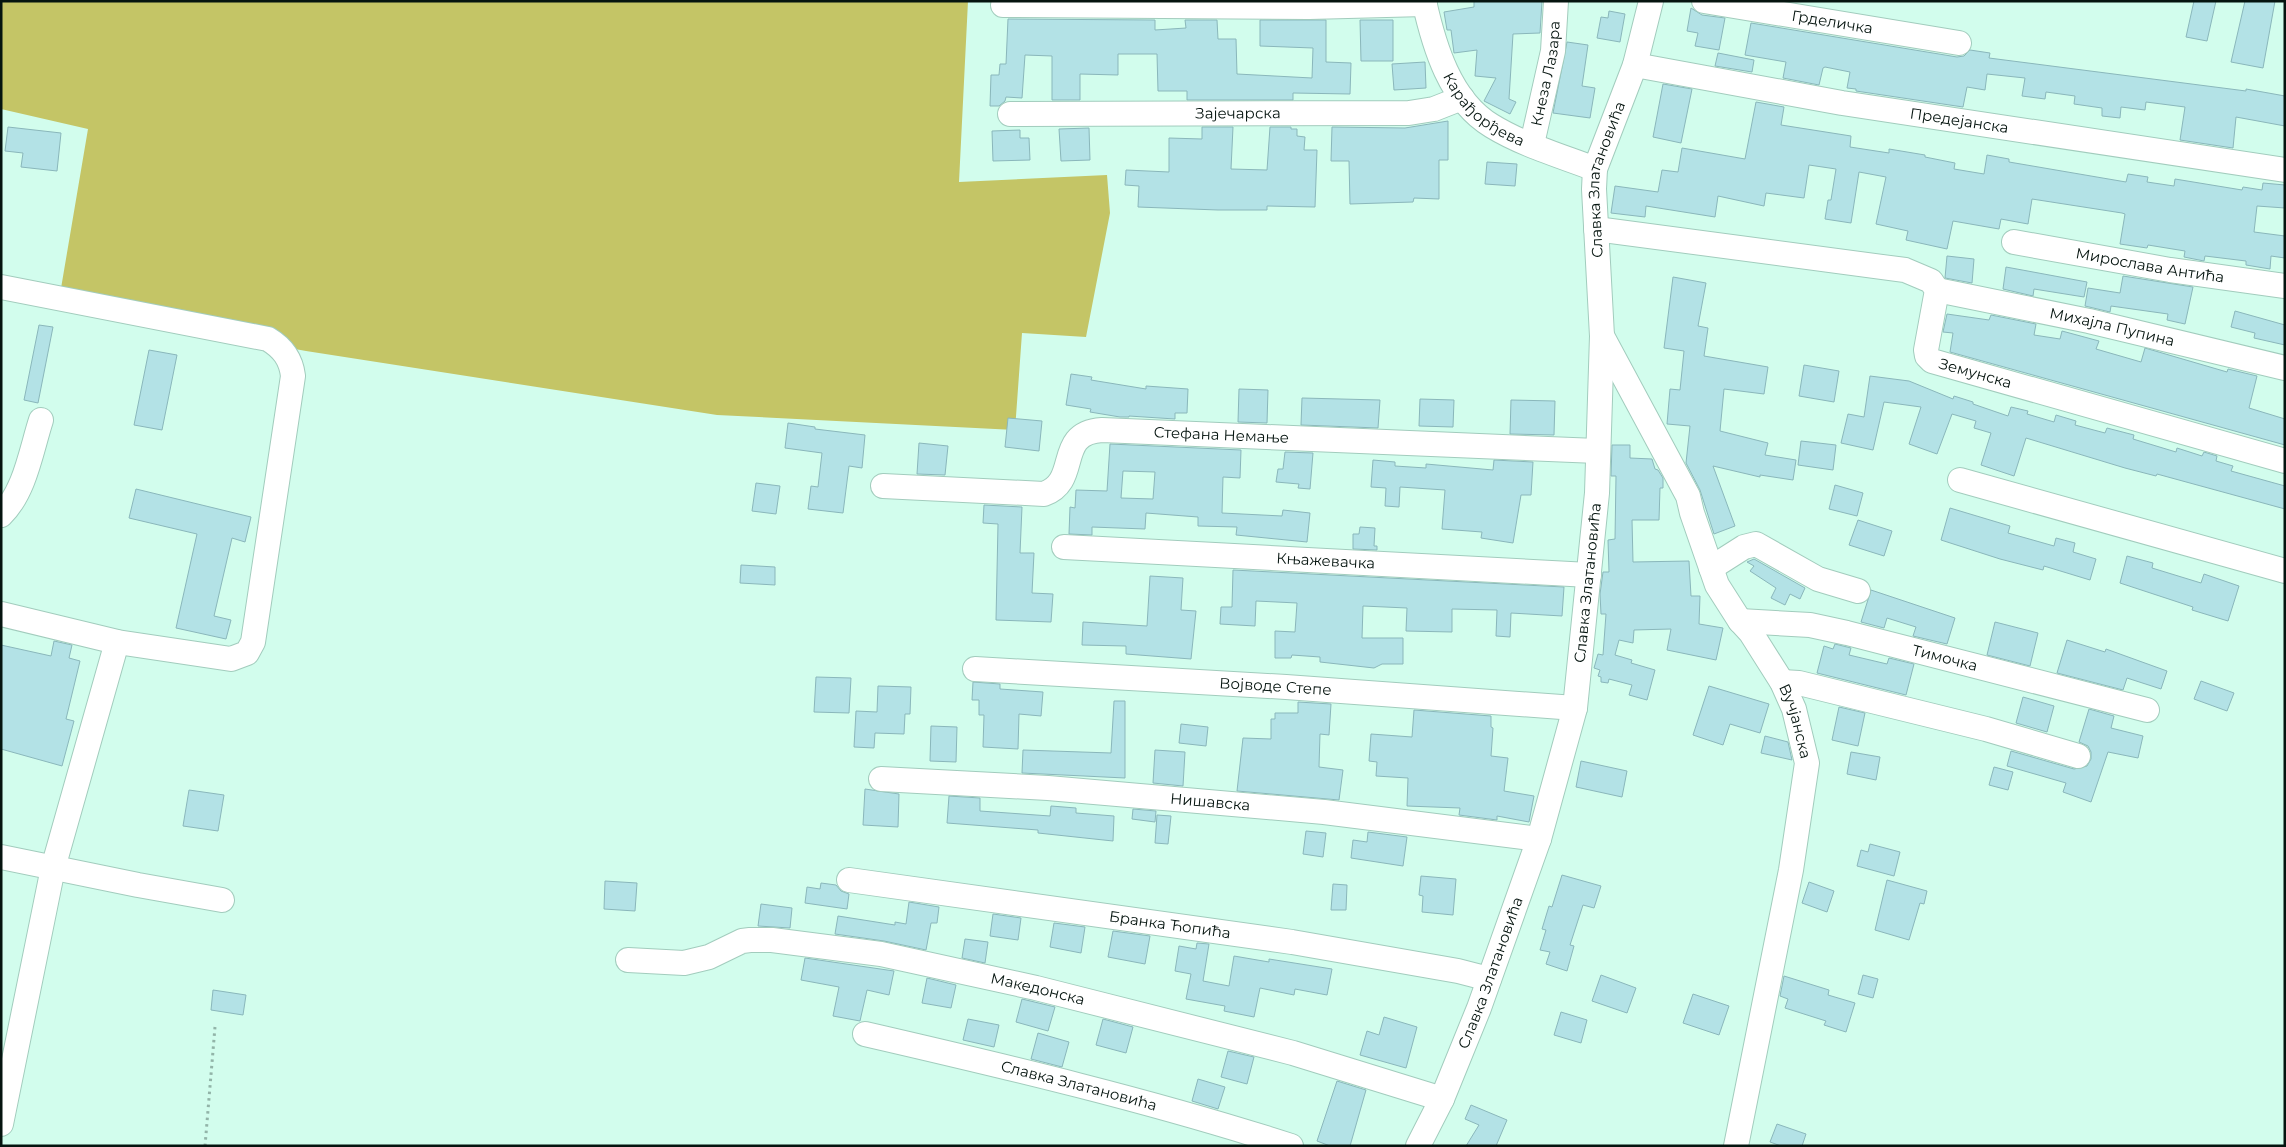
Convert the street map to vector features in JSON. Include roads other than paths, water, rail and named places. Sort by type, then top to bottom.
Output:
[{"type":"street","name":"Кнеза Лазара","points":[[1532,144],[1553,51],[1556,1]]},
{"type":"street","name":"Славка Златановића","points":[[1418,1146],[1442,1099],[1489,979],[1539,838],[1575,708],[1597,493],[1602,336],[1595,170],[1635,65],[1651,1]]},
{"type":"street","name":"Грделичка","points":[[1704,1],[1959,43]]},
{"type":"street","name":"Карађорђева","points":[[1425,2],[1446,73],[1473,111],[1492,126],[1595,170]]},
{"type":"street","points":[[1003,5],[1309,7],[1425,2]]},
{"type":"street","name":"Предејанска","points":[[1635,65],[1842,103],[2285,170]]},
{"type":"street","name":"Зајечарска","points":[[1010,114],[1409,113],[1434,109],[1462,98]]},
{"type":"street","points":[[1596,229],[1890,267],[1910,272],[1931,281],[1937,290]]},
{"type":"street","name":"Мирослава Антића","points":[[2014,242],[2170,270],[2285,286]]},
{"type":"street","points":[[1,287],[268,339],[283,350],[292,367],[292,386],[251,648],[242,656],[232,659],[117,642],[1,614]]},
{"type":"street","name":"Михајла Пупина","points":[[1937,290],[2089,321],[2285,368]]},
{"type":"street","name":"Земунска","points":[[1937,290],[1926,350],[1927,356],[1932,361],[2285,461]]},
{"type":"street","name":"Вучјанска","points":[[1602,336],[1688,496],[1717,585],[1740,621],[1751,633],[1782,682],[1794,709],[1807,763],[1791,870],[1736,1146]]},
{"type":"street","points":[[1,515],[11,505],[18,489],[41,420]]},
{"type":"street","name":"Стефана Немање","points":[[884,486],[1044,494],[1060,484],[1076,440],[1081,434],[1102,430],[1597,450]]},
{"type":"street","points":[[1960,480],[2285,571]]},
{"type":"street","points":[[1711,568],[1744,547],[1756,544],[1818,579],[1858,590]]},
{"type":"street","name":"Књажевачка","points":[[1064,548],[1589,575]]},
{"type":"street","name":"Тимочка","points":[[1740,621],[1810,625],[2147,710]]},
{"type":"street","points":[[1,1124],[53,868],[117,642]]},
{"type":"street","name":"Војводе Степе","points":[[975,669],[1286,687],[1575,708]]},
{"type":"street","points":[[1782,682],[1799,683],[1986,728],[2078,756]]},
{"type":"street","name":"Нишавска","points":[[881,779],[1048,788],[1324,812],[1539,838]]},
{"type":"street","points":[[1,857],[222,900]]},
{"type":"street","name":"Бранка Ћопића","points":[[849,880],[1292,942],[1458,971],[1489,979]]},
{"type":"street","name":"Македонска","points":[[628,960],[684,963],[708,958],[742,941],[750,940],[772,940],[881,954],[1036,988],[1293,1053],[1442,1099]]},
{"type":"street","name":"Славка Златановића","points":[[865,1034],[1067,1083],[1228,1125],[1291,1146]]}]
